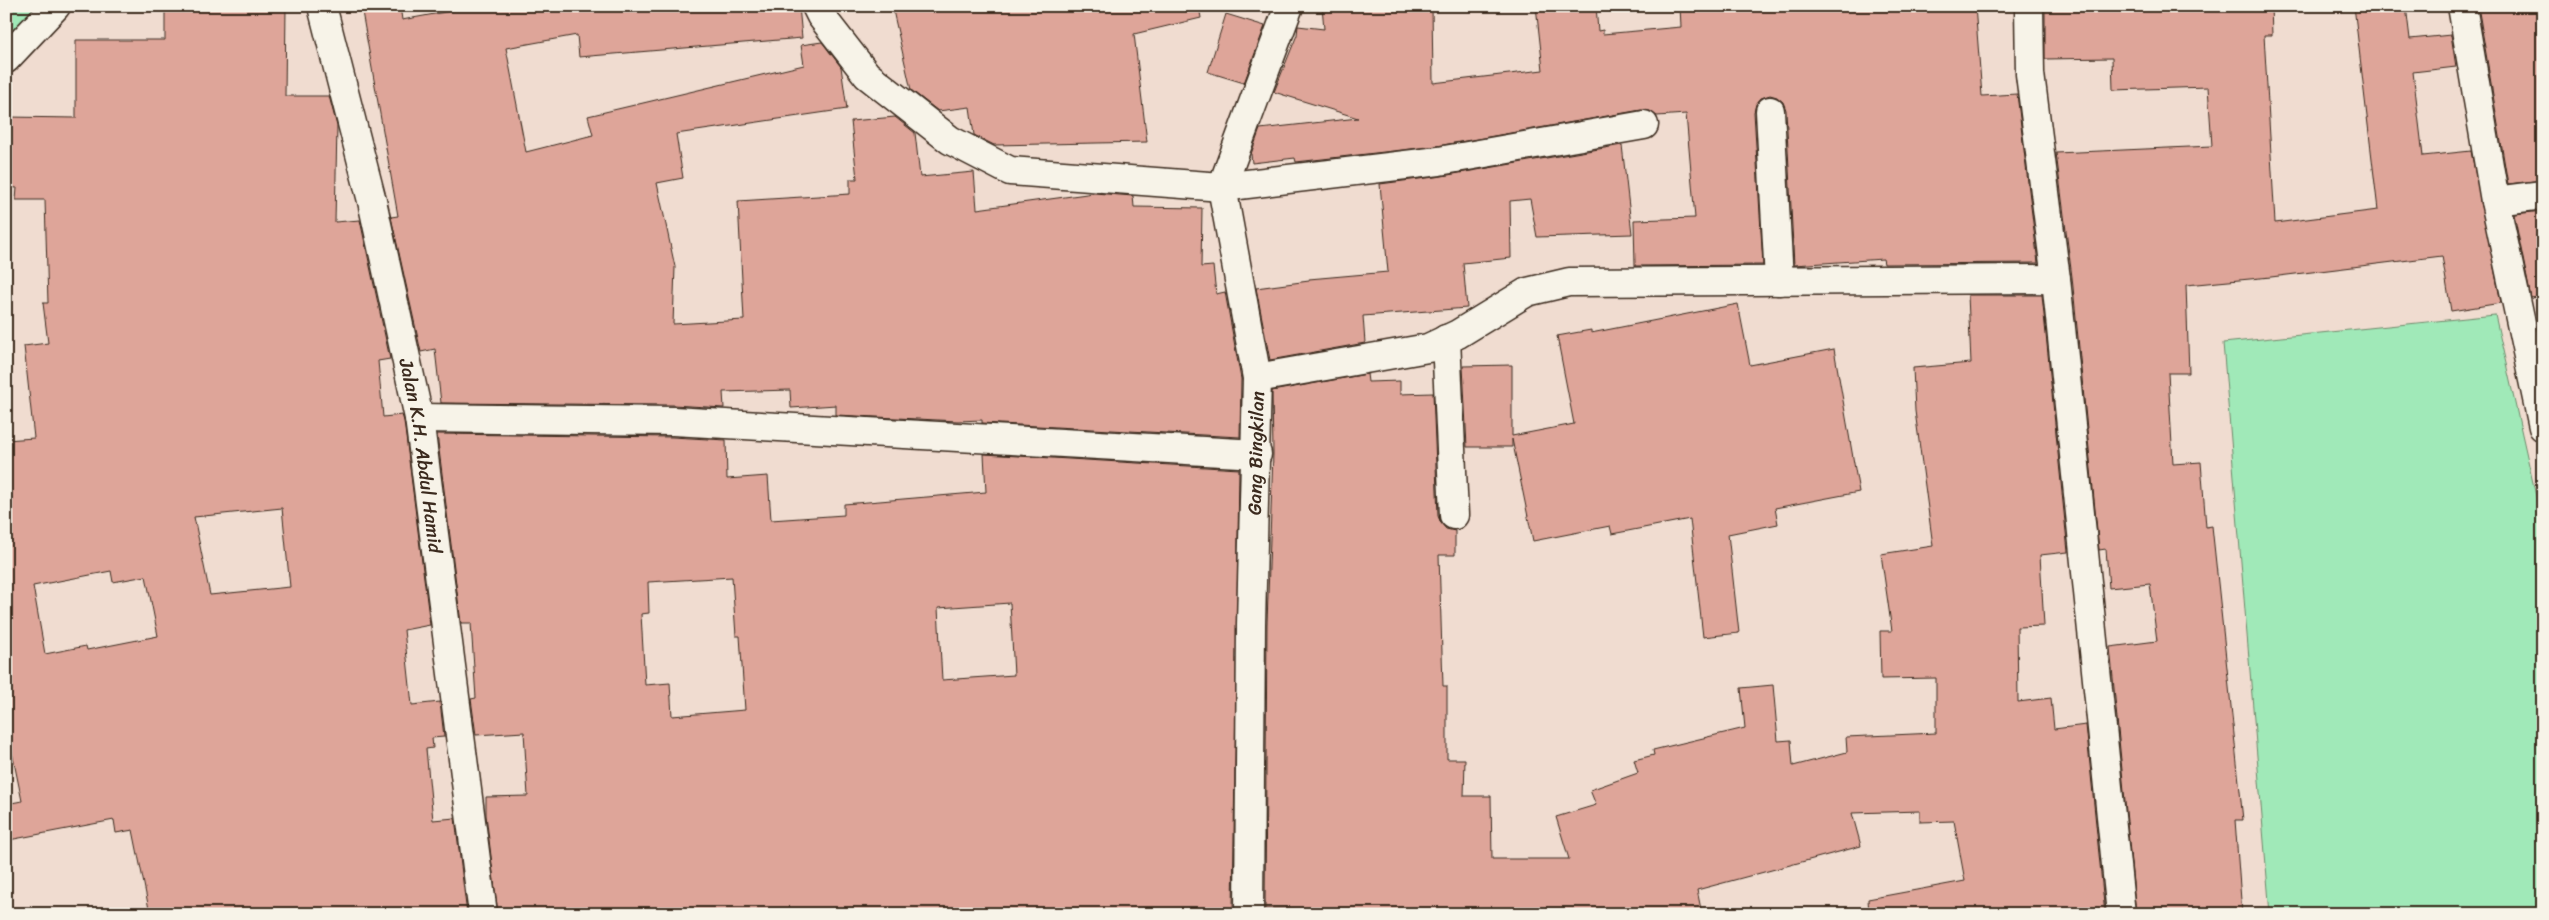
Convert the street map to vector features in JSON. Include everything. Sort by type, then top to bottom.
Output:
[{"type":"street","points":[[6,60],[56,6]]},
{"type":"street","name":"Jalan K.H. Abdul Hamid","points":[[322,6],[372,201],[420,418],[483,914]]},
{"type":"street","points":[[816,6],[821,16],[868,75],[950,140],[1010,171],[1222,187],[1439,160],[1644,125]]},
{"type":"street","points":[[1222,187],[1289,6]]},
{"type":"street","points":[[2029,6],[2030,74],[2056,279],[2121,914]]},
{"type":"street","points":[[2462,6],[2495,201],[2538,380],[2543,427]]},
{"type":"street","points":[[1770,111],[1779,281]]},
{"type":"street","name":"Gang Bingkilan","points":[[1222,187],[1257,378],[1257,454],[1251,624],[1249,914]]},
{"type":"street","points":[[2495,201],[2543,194]]},
{"type":"street","points":[[1257,378],[1428,348],[1527,292],[1569,282],[2056,279]]},
{"type":"street","points":[[1446,339],[1454,515]]},
{"type":"street","points":[[420,418],[673,420],[1257,454]]},
{"type":"green space","points":[[6,6],[41,6],[6,47]]},
{"type":"green space","points":[[2495,315],[2543,527],[2543,914],[2270,914],[2223,343]]},
{"type":"building","points":[[165,6],[286,6],[285,96],[329,96],[337,126],[335,222],[360,220],[390,359],[378,361],[383,417],[402,415],[404,421],[430,625],[404,630],[412,705],[440,702],[444,737],[432,738],[433,748],[426,749],[433,820],[455,818],[467,914],[150,914],[133,830],[116,833],[114,820],[9,840],[6,804],[22,801],[6,723],[6,440],[34,438],[24,346],[48,343],[43,303],[48,303],[45,200],[16,200],[17,188],[6,187],[7,117],[76,118],[76,40],[165,40]],"holes":[[[282,508],[290,587],[210,595],[194,517]],[[111,571],[113,582],[146,576],[158,636],[87,650],[86,646],[45,654],[33,586]]]},
{"type":"building","points":[[361,6],[400,6],[402,20],[478,6],[799,6],[802,38],[579,57],[577,35],[506,48],[526,152],[593,135],[588,116],[804,65],[801,45],[822,42],[841,67],[847,109],[676,134],[683,178],[657,183],[675,267],[673,324],[744,320],[738,201],[850,194],[850,179],[857,179],[851,121],[895,117],[915,133],[920,177],[974,172],[977,209],[1094,193],[1133,196],[1134,207],[1202,208],[1201,267],[1213,266],[1216,294],[1225,292],[1241,379],[1240,437],[982,423],[982,420],[958,421],[836,415],[836,405],[791,408],[790,390],[723,392],[724,408],[673,405],[441,403],[435,349],[421,352],[391,217],[398,216]]},
{"type":"building","points":[[892,6],[1199,6],[1201,18],[1134,34],[1147,142],[994,145],[974,135],[970,107],[938,111],[911,90]]},
{"type":"building","points":[[1322,6],[1432,6],[1433,83],[1543,70],[1536,6],[1596,6],[1598,31],[1603,30],[1603,34],[1681,27],[1680,6],[1975,6],[1982,96],[2017,94],[2038,263],[1884,264],[1883,259],[1794,265],[1786,110],[1783,102],[1777,97],[1770,95],[1761,98],[1756,104],[1754,112],[1763,265],[1635,266],[1634,220],[1695,218],[1686,114],[1657,116],[1650,111],[1641,110],[1437,146],[1296,162],[1295,158],[1252,163],[1251,154],[1260,129],[1358,118],[1274,92],[1297,35],[1298,26],[1324,29]]},
{"type":"building","points":[[2045,6],[2271,6],[2272,35],[2264,35],[2275,223],[2378,210],[2354,6],[2406,6],[2410,39],[2451,35],[2456,67],[2413,72],[2423,156],[2471,151],[2501,303],[2451,311],[2442,256],[2271,277],[2186,285],[2189,373],[2168,373],[2173,464],[2201,462],[2206,527],[2212,526],[2243,820],[2235,820],[2242,914],[2136,914],[2110,647],[2157,641],[2150,584],[2109,588],[2106,549],[2099,550],[2072,277],[2056,153],[2212,146],[2208,87],[2113,90],[2112,58],[2045,59]]},
{"type":"building","points":[[2478,6],[2543,6],[2543,180],[2508,184]]},
{"type":"building","points":[[1226,14],[1265,26],[1244,83],[1208,72]]},
{"type":"building","points":[[1622,145],[1632,234],[1537,237],[1530,199],[1510,201],[1511,258],[1463,263],[1467,308],[1363,316],[1365,343],[1270,360],[1256,288],[1309,281],[1309,279],[1388,272],[1380,184],[1442,176]]},
{"type":"building","points":[[2543,211],[2543,296],[2531,298],[2514,214]]},
{"type":"building","points":[[1968,295],[2042,295],[2068,552],[2040,555],[2044,626],[2017,627],[2018,702],[2051,698],[2054,729],[2086,725],[2105,914],[1869,914],[1868,899],[1965,881],[1954,821],[1920,822],[1920,811],[1852,813],[1861,846],[1697,890],[1702,914],[1537,914],[1537,909],[1436,910],[1436,914],[1295,914],[1295,909],[1265,909],[1267,624],[1273,454],[1272,391],[1367,374],[1368,382],[1400,381],[1400,394],[1433,393],[1438,516],[1446,529],[1455,531],[1455,555],[1439,555],[1443,686],[1447,686],[1447,759],[1465,759],[1464,796],[1491,796],[1492,859],[1569,859],[1556,817],[1596,805],[1590,790],[1638,773],[1634,760],[1654,755],[1653,750],[1745,728],[1741,688],[1773,685],[1778,741],[1791,740],[1793,766],[1847,752],[1846,737],[1936,733],[1936,678],[1881,679],[1880,631],[1892,631],[1881,554],[1933,546],[1915,411],[1913,368],[1971,363]]},
{"type":"building","points":[[1738,304],[1750,365],[1834,349],[1859,492],[1775,508],[1778,524],[1728,534],[1739,633],[1703,637],[1690,519],[1612,534],[1610,526],[1533,541],[1512,439],[1512,447],[1467,447],[1463,366],[1512,365],[1512,436],[1574,424],[1557,336],[1591,330],[1591,333]]},
{"type":"building","points":[[437,434],[672,437],[726,440],[727,479],[768,476],[771,520],[844,515],[844,504],[986,492],[984,454],[1239,469],[1233,910],[1230,910],[1230,914],[498,914],[486,815],[486,797],[528,796],[524,732],[476,735],[471,699],[476,698],[471,623],[461,623]],"holes":[[[732,577],[736,636],[740,636],[745,710],[672,716],[670,683],[645,685],[641,614],[649,613],[648,582]],[[1010,603],[1014,675],[942,680],[938,608]]]}]
